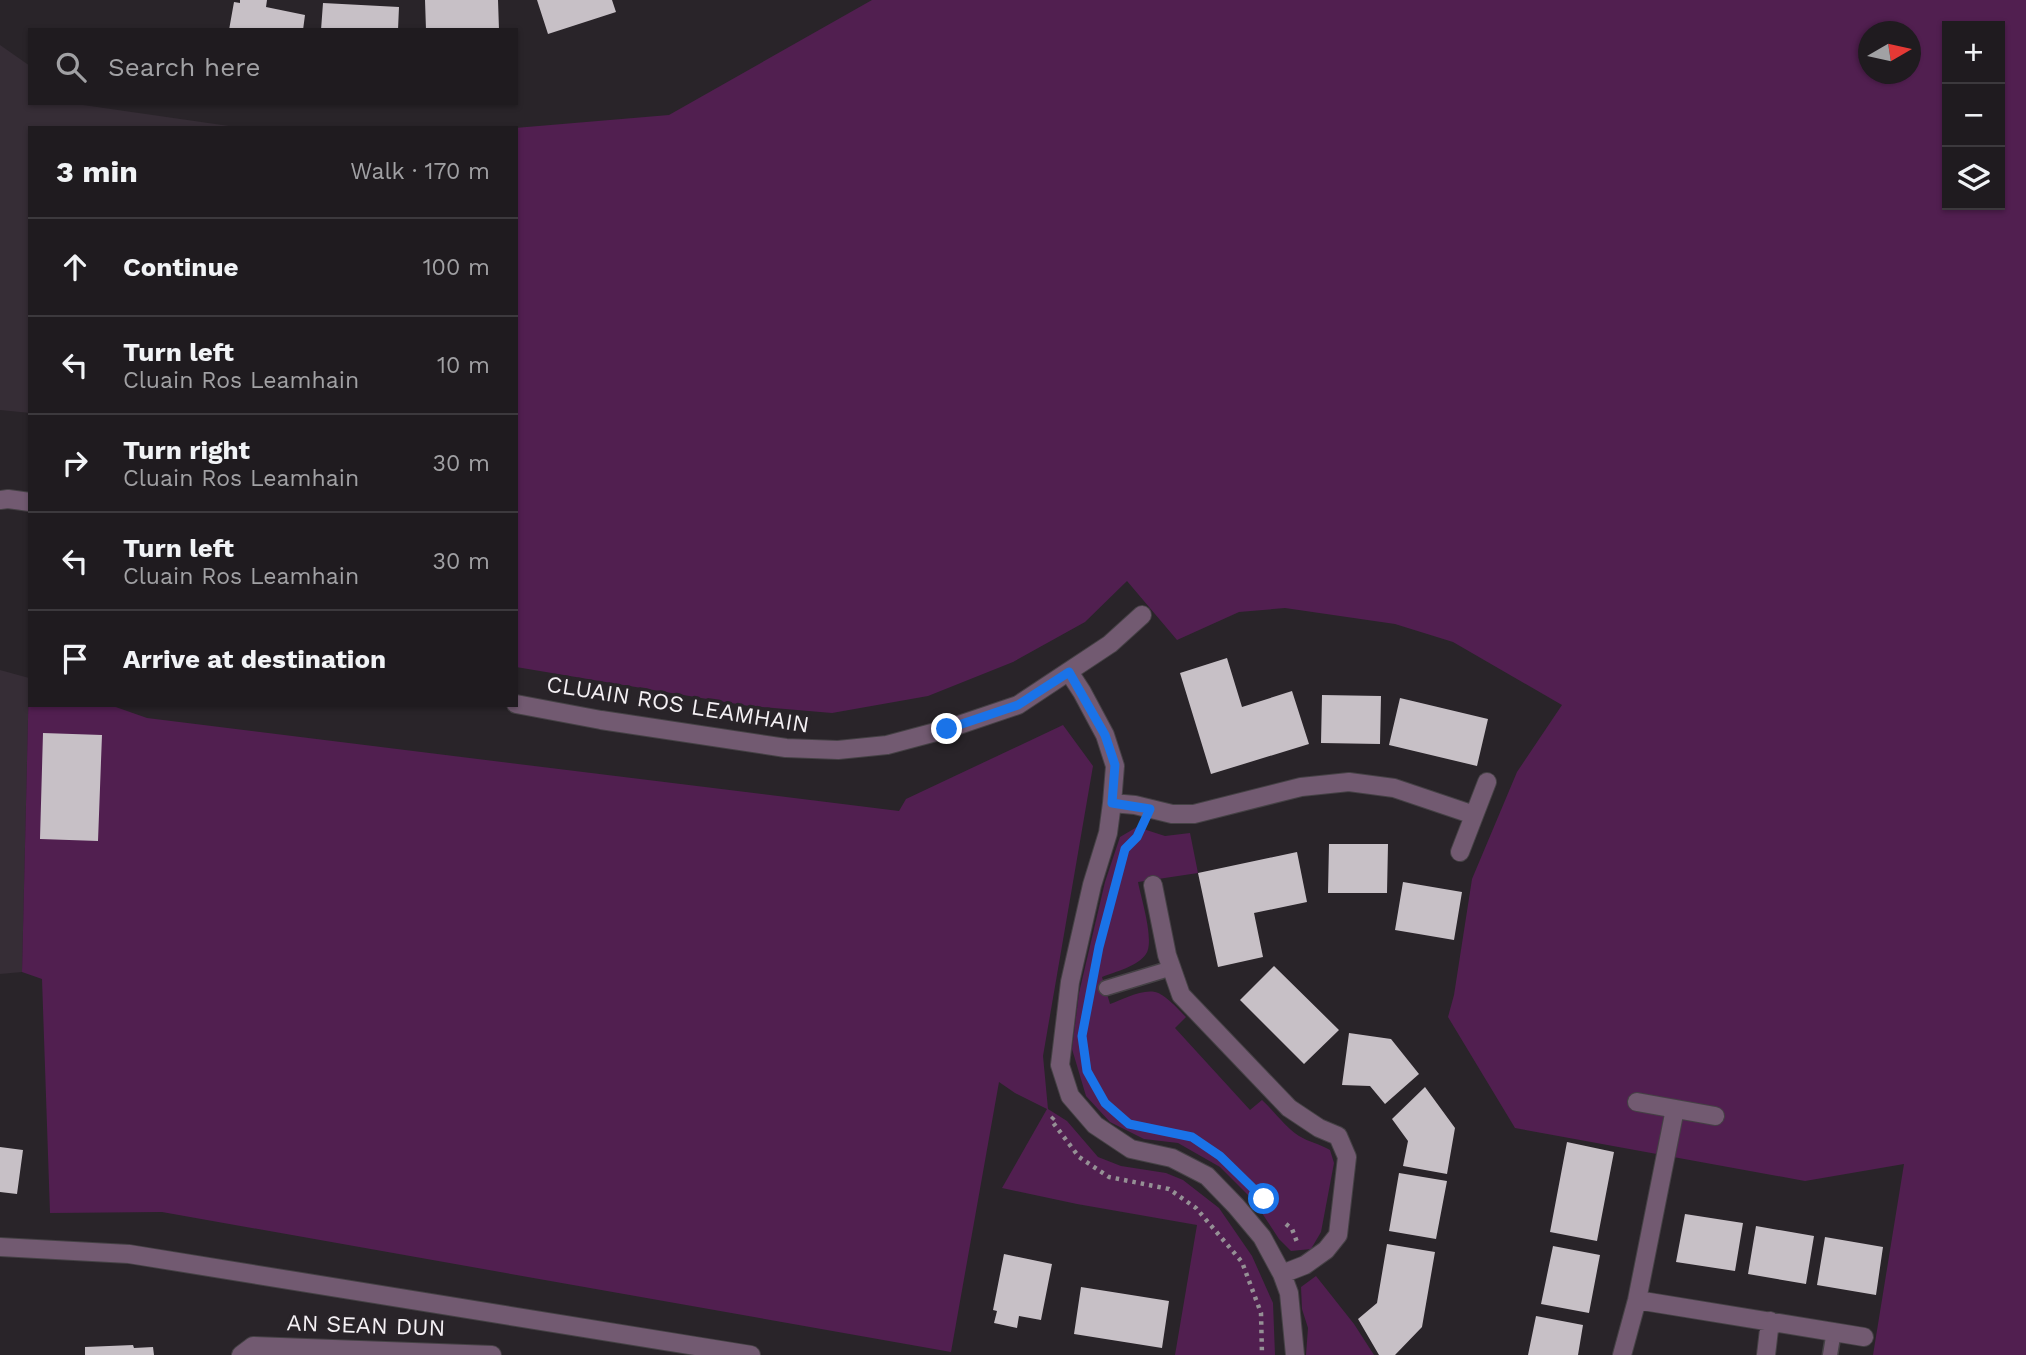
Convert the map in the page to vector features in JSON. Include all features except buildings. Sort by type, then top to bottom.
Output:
[{"type":"street","points":[[0,500],[28,502]]},
{"type":"street","name":"CLUAIN ROS LEAMHAIN","points":[[518,704],[786,748],[838,750],[887,745],[947,729],[1018,705],[1110,644],[1142,615]]},
{"type":"street","points":[[1069,672],[1105,735],[1115,765],[1108,834],[1092,885],[1070,982],[1060,1065],[1070,1096],[1096,1125],[1131,1149],[1172,1158],[1207,1176],[1236,1206],[1262,1237],[1282,1274],[1289,1293],[1295,1355]]},
{"type":"street","points":[[1112,803],[1172,814],[1194,814],[1301,787],[1349,782],[1394,788],[1474,815]]},
{"type":"street","points":[[1460,852],[1487,782]]},
{"type":"street","points":[[1153,885],[1167,955],[1181,995],[1289,1108],[1318,1128],[1338,1136],[1347,1157],[1338,1235],[1326,1250],[1305,1265],[1282,1274]]},
{"type":"street","points":[[1637,1102],[1714,1116]]},
{"type":"street","points":[[1622,1355],[1637,1300],[1675,1109]]},
{"type":"street","points":[[0,1247],[130,1254],[751,1355]]},
{"type":"street","points":[[1637,1300],[1864,1336]]},
{"type":"street","points":[[1766,1355],[1770,1321]]},
{"type":"street","name":"AN SEAN DUN","points":[[241,1355],[253,1346],[492,1355]]},
{"type":"lane","points":[[1106,988],[1171,968]]},
{"type":"lane","points":[[1830,1355],[1834,1331]]},
{"type":"path","points":[[1070,1096],[1051,1120],[1079,1157],[1109,1177],[1169,1189],[1196,1208],[1242,1262],[1261,1313],[1262,1355]]},
{"type":"path","points":[[1278,1218],[1292,1229],[1305,1265]]},
{"type":"shaded area","points":[[872,0],[2026,0],[2026,1355],[1873,1355],[1904,1164],[1805,1181],[1515,1128],[1448,1017],[1454,995],[1472,879],[1517,772],[1562,705],[1453,642],[1395,624],[1285,608],[1239,612],[1177,640],[1127,581],[1085,622],[1013,662],[928,696],[832,713],[749,706],[518,667],[518,128],[669,115]]},
{"type":"shaded area","points":[[0,45],[28,65],[28,105],[83,105],[229,126],[28,126],[28,413],[0,410]]},
{"type":"shaded area","points":[[0,670],[28,678],[28,707],[22,972],[0,974]]},
{"type":"shaded area","points":[[28,707],[116,707],[147,718],[899,811],[906,799],[1063,725],[1093,766],[1043,1056],[1048,1109],[1067,1121],[1098,1157],[1121,1166],[1166,1173],[1183,1180],[1219,1208],[1252,1256],[1273,1303],[1275,1355],[1175,1355],[1197,1225],[1002,1188],[1047,1109],[999,1082],[951,1352],[162,1212],[50,1213],[42,979],[22,972]]},
{"type":"shaded area","points":[[1137,827],[1165,836],[1190,833],[1198,873],[1138,882],[1148,930],[1148,948],[1138,962],[1102,977],[1110,1004],[1150,991],[1163,996],[1186,1017],[1175,1028],[1250,1110],[1262,1100],[1294,1132],[1330,1150],[1334,1163],[1321,1232],[1311,1249],[1291,1251],[1279,1239],[1254,1201],[1220,1167],[1178,1143],[1144,1139],[1110,1122],[1086,1096],[1072,1049],[1079,993],[1105,882],[1120,837]]},
{"type":"shaded area","points":[[1316,1276],[1354,1324],[1374,1355],[1306,1355],[1308,1328],[1302,1309],[1301,1287]]},
{"type":"route","points":[[947,729],[1018,705],[1069,672],[1105,735],[1115,765],[1112,803],[1150,809],[1137,837],[1125,849],[1099,947],[1082,1036],[1087,1071],[1105,1103],[1129,1124],[1192,1137],[1220,1156],[1264,1199]]}]
